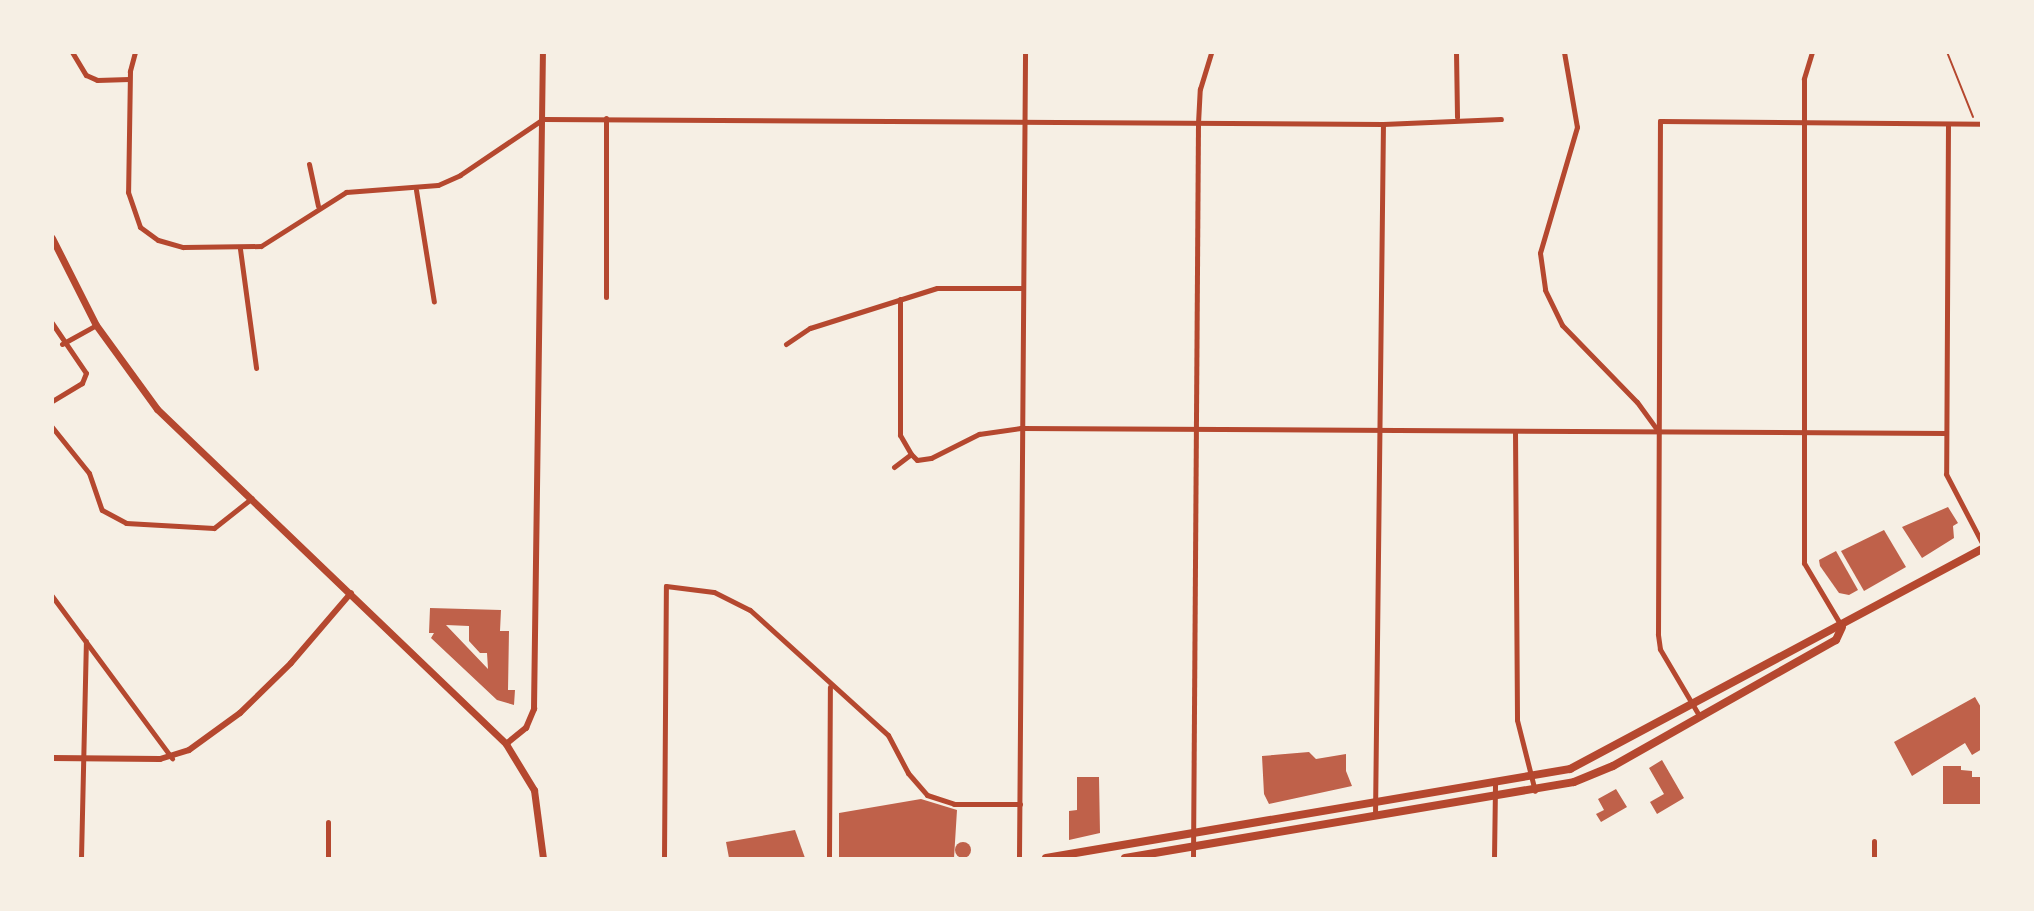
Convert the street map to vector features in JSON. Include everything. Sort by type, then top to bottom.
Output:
[{"type":"main road","points":[[52,238],[96,325],[157,409],[253,498],[506,744],[534,790],[543,859]]},
{"type":"main road","points":[[1046,859],[1495,784],[1532,777],[1597,757],[1824,630],[1842,627],[1982,549]]},
{"type":"main road","points":[[1125,859],[1535,791],[1604,771],[1836,640],[1842,627]]},
{"type":"street","points":[[72,52],[86,75],[97,80],[129,79]]},
{"type":"street","points":[[135,52],[129,79],[128,192],[136,221],[158,240],[183,247],[261,246],[318,206],[346,192],[416,190],[460,175],[543,119],[1383,124],[1457,117],[1501,118]]},
{"type":"street","points":[[506,744],[526,728],[534,709],[543,52]]},
{"type":"street","points":[[1019,859],[1025,52]]},
{"type":"street","points":[[1193,859],[1198,123],[1200,89],[1211,52]]},
{"type":"street","points":[[1455,52],[1457,117]]},
{"type":"street","points":[[1564,52],[1577,127],[1540,253],[1545,290],[1562,325],[1637,402],[1658,431]]},
{"type":"street","points":[[1812,52],[1804,79],[1804,563],[1842,627]]},
{"type":"street","points":[[606,118],[606,297]]},
{"type":"street","points":[[1699,717],[1660,649],[1660,121],[1978,124]]},
{"type":"street","points":[[1375,819],[1383,124]]},
{"type":"street","points":[[1948,124],[1946,474],[1982,542]]},
{"type":"street","points":[[309,164],[318,206]]},
{"type":"street","points":[[416,190],[434,302]]},
{"type":"street","points":[[240,248],[256,368]]},
{"type":"street","points":[[786,344],[810,328],[937,288],[1022,288]]},
{"type":"street","points":[[900,299],[900,435],[917,460],[931,458],[979,434],[1021,428],[1946,433]]},
{"type":"street","points":[[52,323],[62,344],[86,373],[82,383],[52,401]]},
{"type":"street","points":[[62,344],[96,325]]},
{"type":"street","points":[[52,427],[89,473],[102,510],[126,523],[214,528],[253,498]]},
{"type":"street","points":[[1515,431],[1517,720],[1535,791]]},
{"type":"street","points":[[894,467],[911,454]]},
{"type":"street","points":[[664,859],[666,586],[690,586],[732,598],[750,610],[830,687],[888,735],[908,773],[927,795],[954,804],[1020,804]]},
{"type":"street","points":[[52,758],[172,758],[190,750],[240,713],[291,663],[351,593]]},
{"type":"street","points":[[52,596],[172,758]]},
{"type":"street","points":[[81,859],[81,758],[86,640]]},
{"type":"street","points":[[829,859],[830,687]]},
{"type":"street","points":[[1494,859],[1495,784]]},
{"type":"street","points":[[328,822],[328,859]]},
{"type":"street","points":[[1874,841],[1874,859]]},
{"type":"path","points":[[1947,52],[1978,124]]},
{"type":"building","points":[[1948,507],[1958,523],[1953,526],[1954,538],[1922,558],[1902,527]]},
{"type":"building","points":[[1884,530],[1906,567],[1864,591],[1841,551]]},
{"type":"building","points":[[1836,551],[1858,590],[1849,595],[1839,593],[1820,566],[1819,560]]},
{"type":"building","points":[[430,608],[501,610],[500,631],[509,631],[508,690],[515,690],[514,705],[497,700],[431,638],[434,633],[429,633]],"holes":[[[446,625],[469,626],[469,641],[480,653],[487,653],[488,669]]]},
{"type":"building","points":[[1975,697],[1982,709],[1982,749],[1972,755],[1965,743],[1912,776],[1894,742]]},
{"type":"building","points":[[1309,752],[1316,759],[1346,754],[1346,771],[1352,786],[1269,804],[1264,794],[1262,756]]},
{"type":"building","points":[[1662,760],[1684,798],[1657,814],[1650,802],[1664,794],[1649,768]]},
{"type":"building","points":[[1943,766],[1961,766],[1961,770],[1972,771],[1972,777],[1982,777],[1982,804],[1943,804]]},
{"type":"building","points":[[1077,777],[1099,777],[1100,833],[1069,840],[1069,811],[1077,810]]},
{"type":"building","points":[[1616,789],[1627,807],[1601,822],[1596,814],[1604,810],[1598,799]]},
{"type":"building","points":[[921,799],[957,810],[954,858],[839,858],[839,813]]},
{"type":"building","points":[[795,830],[805,858],[729,858],[726,842]]},
{"type":"building","points":[[963,842],[969,844],[969,856],[963,858],[957,856],[955,850],[957,844]]}]
